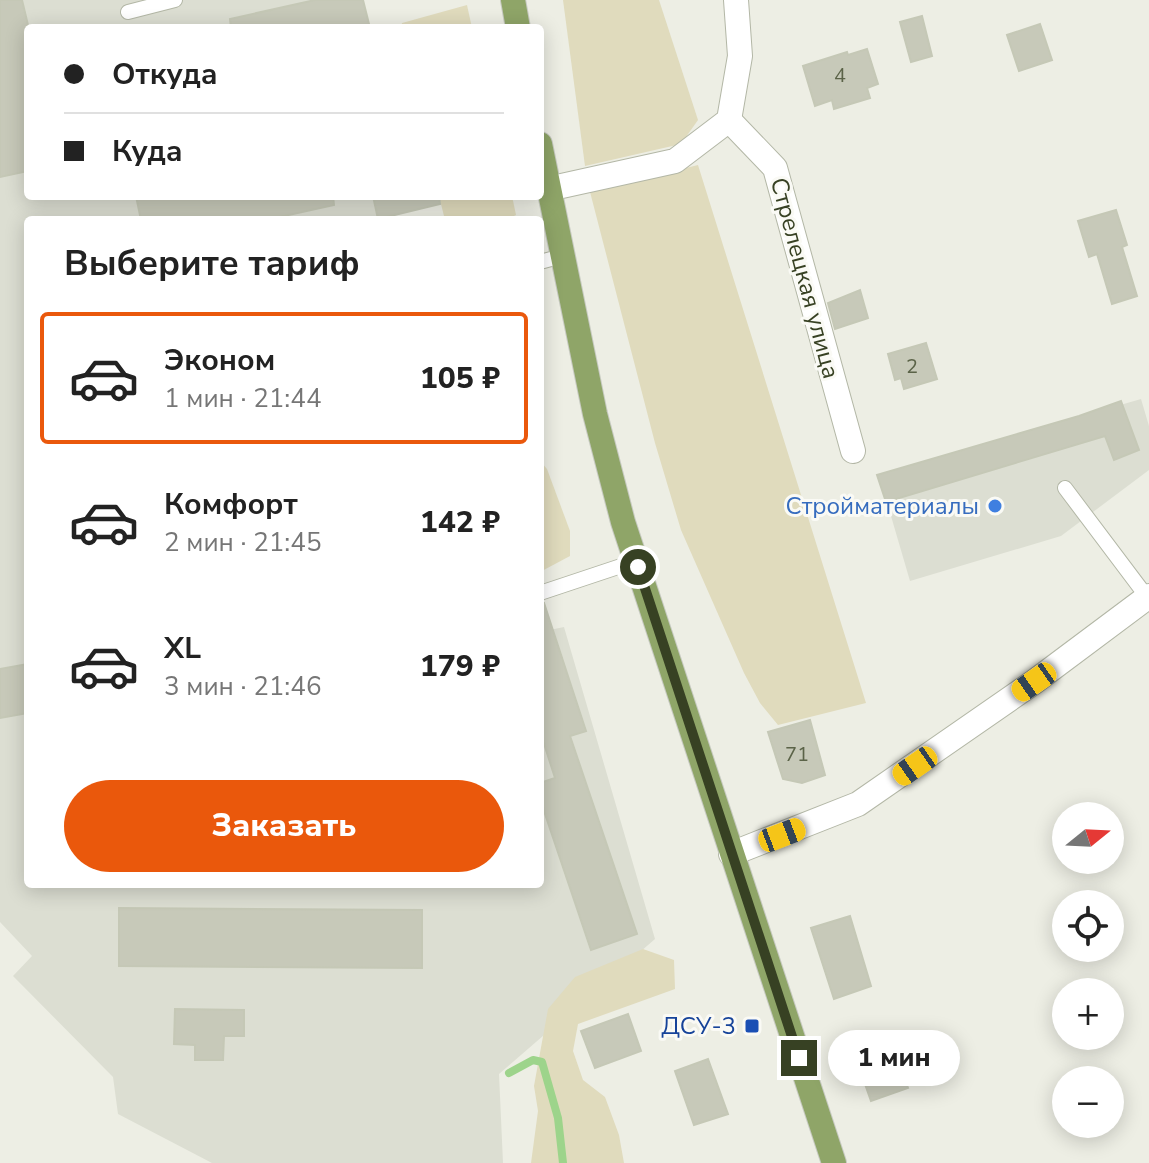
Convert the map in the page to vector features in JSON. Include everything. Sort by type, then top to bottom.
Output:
[{"type":"main road","points":[[513,0],[517,24]]},
{"type":"main road","points":[[544,166],[551,259],[602,446],[636,561],[834,1163]]},
{"type":"street","points":[[548,189],[675,161],[729,120],[740,56],[736,0]]},
{"type":"street","name":"Стрелецкая улица","points":[[729,120],[775,168],[853,451]]},
{"type":"street","points":[[731,854],[858,804],[1034,682],[1148,596]]},
{"type":"lane","points":[[128,12],[175,0]]},
{"type":"lane","points":[[1065,488],[1148,596]]},
{"type":"lane","points":[[544,592],[636,561]]},
{"type":"shaded area","points":[[0,0],[363,0],[369,24],[24,24],[24,200],[409,200],[411,211],[393,216],[24,216],[24,888],[544,888],[544,631],[564,627],[655,939],[499,1074],[503,1163],[212,1163],[118,1114],[113,1077],[13,976],[32,956],[0,922]]},
{"type":"shaded area","points":[[563,0],[659,0],[698,120],[681,144],[585,166]]},
{"type":"shaded area","points":[[467,5],[471,24],[402,24]]},
{"type":"shaded area","points":[[698,165],[866,703],[778,725],[760,703],[744,673],[681,530],[655,443],[589,188],[634,181]]},
{"type":"shaded area","points":[[440,200],[513,200],[516,215],[514,216],[444,216]]},
{"type":"shaded area","name":"Стройматериалы","points":[[1141,399],[1149,426],[1149,470],[1061,536],[910,581],[879,475]]},
{"type":"shaded area","points":[[544,466],[570,531],[570,556],[544,570]]},
{"type":"shaded area","points":[[643,949],[674,960],[675,989],[578,1024],[573,1051],[583,1080],[605,1097],[619,1135],[624,1163],[531,1163],[538,1111],[534,1086],[548,1009],[575,977]]},
{"type":"building","points":[[0,0],[22,0],[28,24],[24,24],[24,172],[0,177]]},
{"type":"building","points":[[315,0],[363,0],[369,24],[231,24],[230,19]]},
{"type":"building","points":[[922,16],[932,56],[911,62],[900,22]]},
{"type":"building","points":[[1040,24],[1052,60],[1019,71],[1007,35]]},
{"type":"building","points":[[867,49],[878,84],[867,88],[870,98],[834,109],[832,100],[815,106],[803,66]]},
{"type":"building","points":[[137,200],[333,200],[334,205],[284,216],[140,216]]},
{"type":"building","points":[[374,200],[440,200],[440,204],[390,216],[377,216]]},
{"type":"building","points":[[1116,210],[1127,245],[1122,247],[1137,296],[1112,304],[1097,254],[1089,257],[1078,221]]},
{"type":"building","points":[[860,290],[868,318],[835,329],[828,303]]},
{"type":"building","points":[[926,343],[937,379],[904,389],[901,378],[895,380],[888,354]]},
{"type":"building","points":[[1121,401],[1139,450],[1114,460],[1105,436],[886,502],[877,475]]},
{"type":"building","points":[[544,603],[586,731],[570,736],[637,934],[591,950],[544,811],[544,782],[555,778],[544,744]]},
{"type":"building","points":[[24,665],[24,714],[0,718],[0,669]]},
{"type":"building","points":[[810,720],[825,775],[802,783],[783,779],[768,732]]},
{"type":"building","points":[[119,908],[422,910],[422,968],[119,966]]},
{"type":"building","points":[[850,916],[871,986],[834,999],[811,928]]},
{"type":"building","points":[[175,1009],[244,1010],[244,1036],[224,1036],[223,1060],[195,1060],[195,1045],[174,1044]]},
{"type":"building","points":[[628,1014],[641,1051],[595,1068],[581,1031]]},
{"type":"building","points":[[889,1036],[908,1088],[871,1101],[853,1050]]},
{"type":"building","points":[[708,1059],[728,1114],[694,1125],[675,1071]]},
{"type":"waterway","points":[[509,1073],[533,1060],[542,1062],[558,1118],[563,1163]]},
{"type":"place","name":"Стройматериалы","points":[[995,506]]},
{"type":"place","name":"ДСУ-3","points":[[752,1026]]},
{"type":"route","points":[[638,567],[799,1058]]}]
